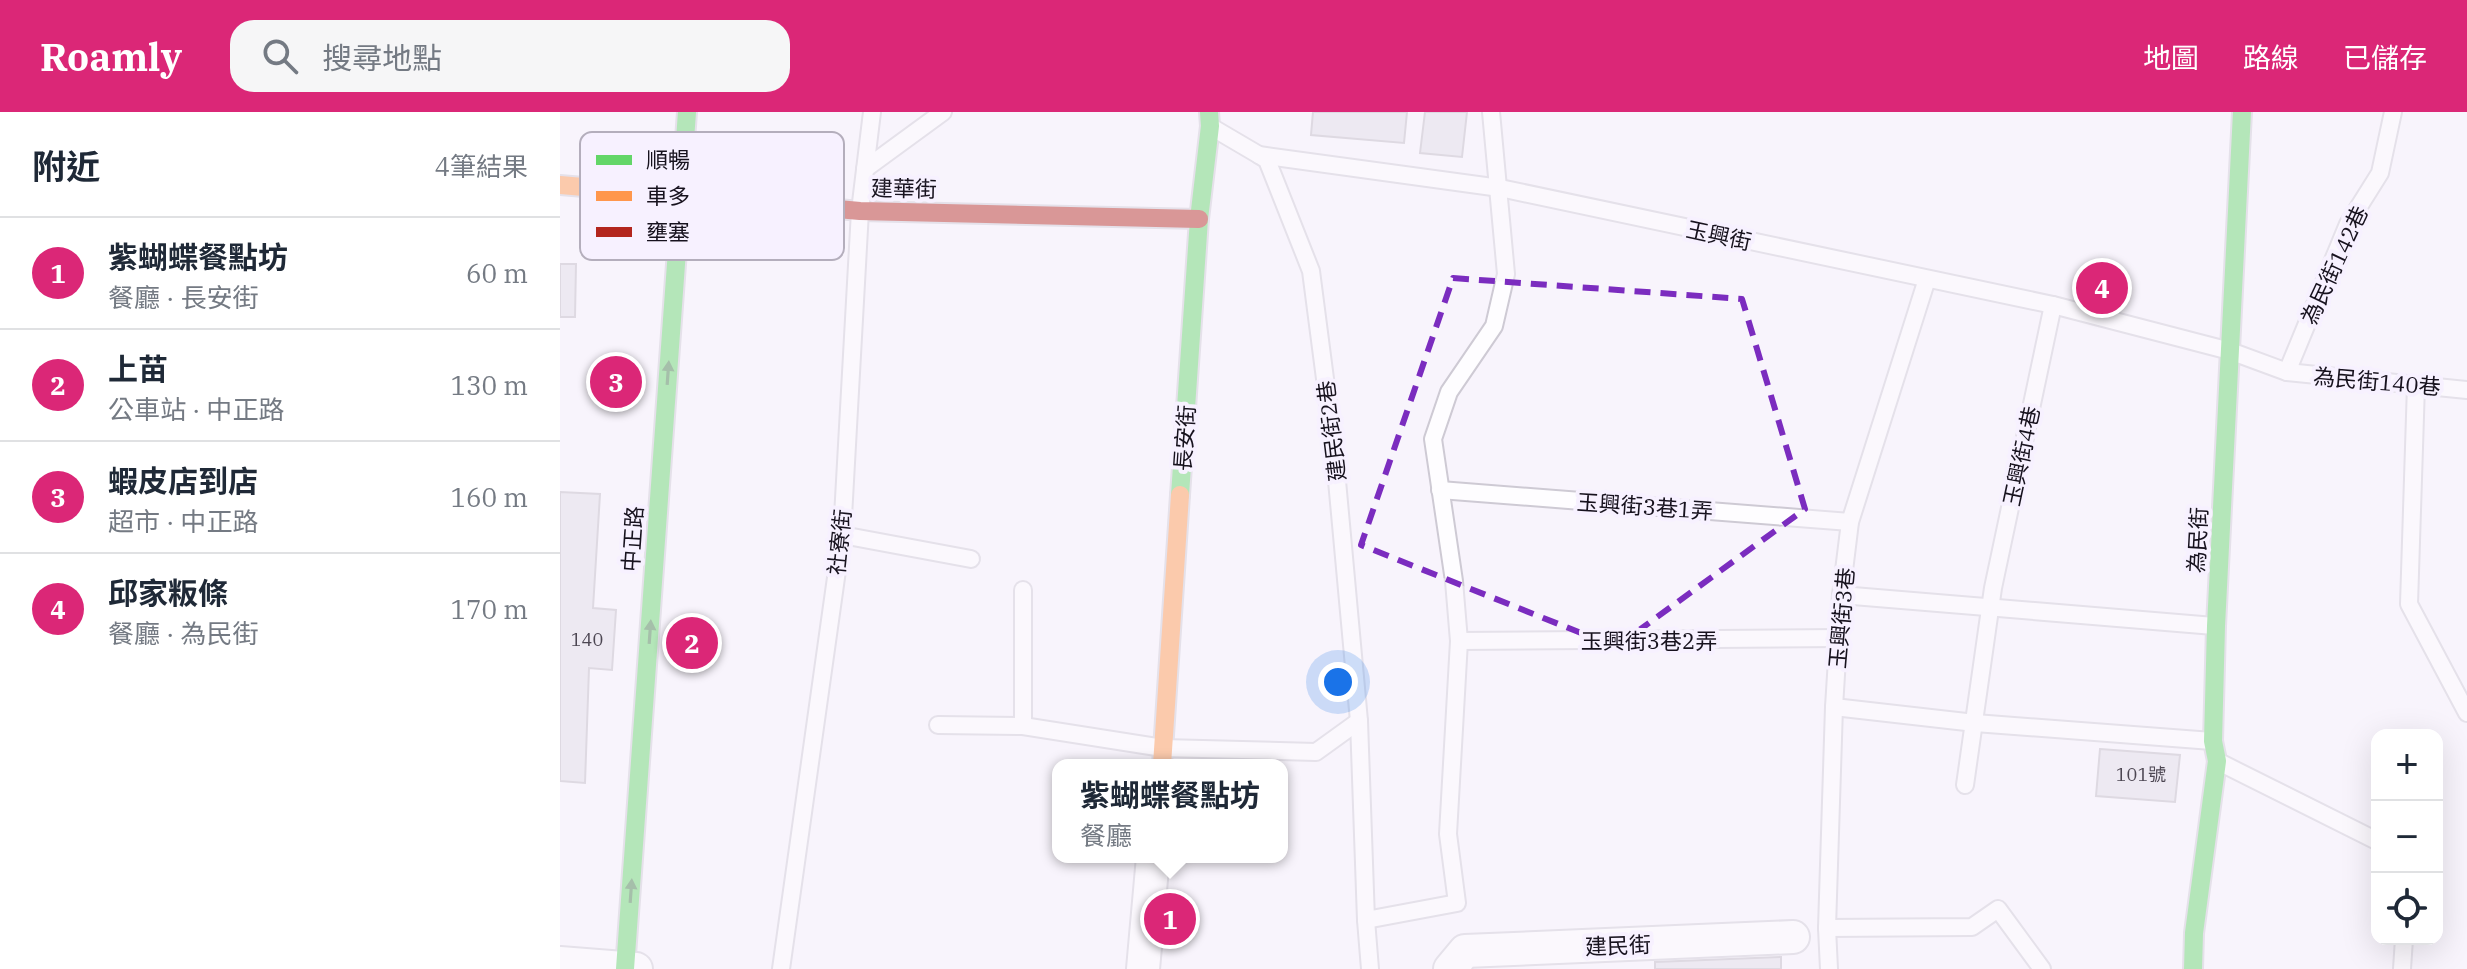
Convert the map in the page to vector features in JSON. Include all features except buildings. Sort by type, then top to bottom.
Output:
[{"type":"street","name":"中正路","points":[[686,132],[687,112]]},
{"type":"street","name":"為民街","points":[[2193,969],[2194,933],[2217,761],[2213,741],[2216,626],[2242,112]]},
{"type":"street","name":"長安街","points":[[1162,756],[1199,219],[1209,119]]},
{"type":"street","name":"建華街","points":[[560,185],[580,187]]},
{"type":"street","name":"建華街","points":[[844,210],[1199,219]]},
{"type":"street","name":"中正路","points":[[625,969],[676,260]]},
{"type":"street","points":[[1143,969],[1152,863]]},
{"type":"street","name":"建民街","points":[[1450,969],[1465,951],[1793,937]]},
{"type":"street","points":[[560,963],[636,969]]},
{"type":"lane","name":"社寮街","points":[[781,969],[842,535],[860,211],[872,112]]},
{"type":"lane","points":[[865,169],[943,112]]},
{"type":"lane","points":[[1366,920],[1457,903],[1448,834],[1459,641],[1454,581],[1433,439],[1449,392],[1494,326],[1506,274],[1491,112]]},
{"type":"lane","name":"為民街142巷","points":[[2287,372],[2348,224],[2380,173],[2393,112]]},
{"type":"lane","name":"玉興街","points":[[1209,119],[1259,155],[1500,188],[2053,305],[2230,351]]},
{"type":"lane","name":"建民街2巷","points":[[1259,155],[1267,160],[1311,271],[1334,448],[1359,721],[1370,969]]},
{"type":"lane","name":"玉興街3巷","points":[[1829,969],[1827,928],[1834,707],[1841,595],[1850,522],[1927,279]]},
{"type":"lane","name":"玉興街4巷","points":[[1965,785],[1989,608],[2053,305]]},
{"type":"lane","name":"為民街140巷","points":[[2230,351],[2287,372],[2467,390]]},
{"type":"lane","points":[[2416,385],[2409,604],[2467,713]]},
{"type":"lane","name":"玉興街3巷1弄","points":[[1440,490],[1850,522]]},
{"type":"lane","points":[[842,535],[971,559]]},
{"type":"lane","points":[[1023,590],[1023,726]]},
{"type":"lane","points":[[1841,595],[2216,626]]},
{"type":"lane","name":"玉興街3巷2弄","points":[[1459,641],[1839,638]]},
{"type":"lane","points":[[1834,707],[1975,723],[2213,741]]},
{"type":"lane","points":[[938,725],[1023,726],[1162,756],[1316,752],[1359,721]]},
{"type":"lane","points":[[2217,761],[2371,838]]},
{"type":"lane","points":[[1827,928],[1972,927],[1998,909],[2042,969]]},
{"type":"lane","points":[[2183,969],[2194,933]]},
{"type":"lane","points":[[2402,969],[2404,945]]},
{"type":"highlighted area","points":[[1453,278],[1742,299],[1805,509],[1616,647],[1361,545]]},
{"type":"traffic: fast","points":[[686,132],[687,112]]},
{"type":"traffic: fast","points":[[1180,495],[1209,112]]},
{"type":"traffic: fast","points":[[2193,969],[2194,933],[2217,761],[2213,741],[2216,626],[2242,112]]},
{"type":"traffic: fast","points":[[625,969],[676,260]]},
{"type":"traffic: slow","points":[[560,185],[580,187]]},
{"type":"traffic: slow","points":[[1162,759],[1180,495]]},
{"type":"traffic: jam","points":[[844,210],[1199,219]]},
{"type":"place","name":"邱家粄條","points":[[2102,288]]},
{"type":"place","name":"蝦皮店到店","points":[[616,382]]},
{"type":"place","name":"上苗","points":[[692,643]]},
{"type":"place","name":"紫蝴蝶餐點坊","points":[[1170,919]]}]
